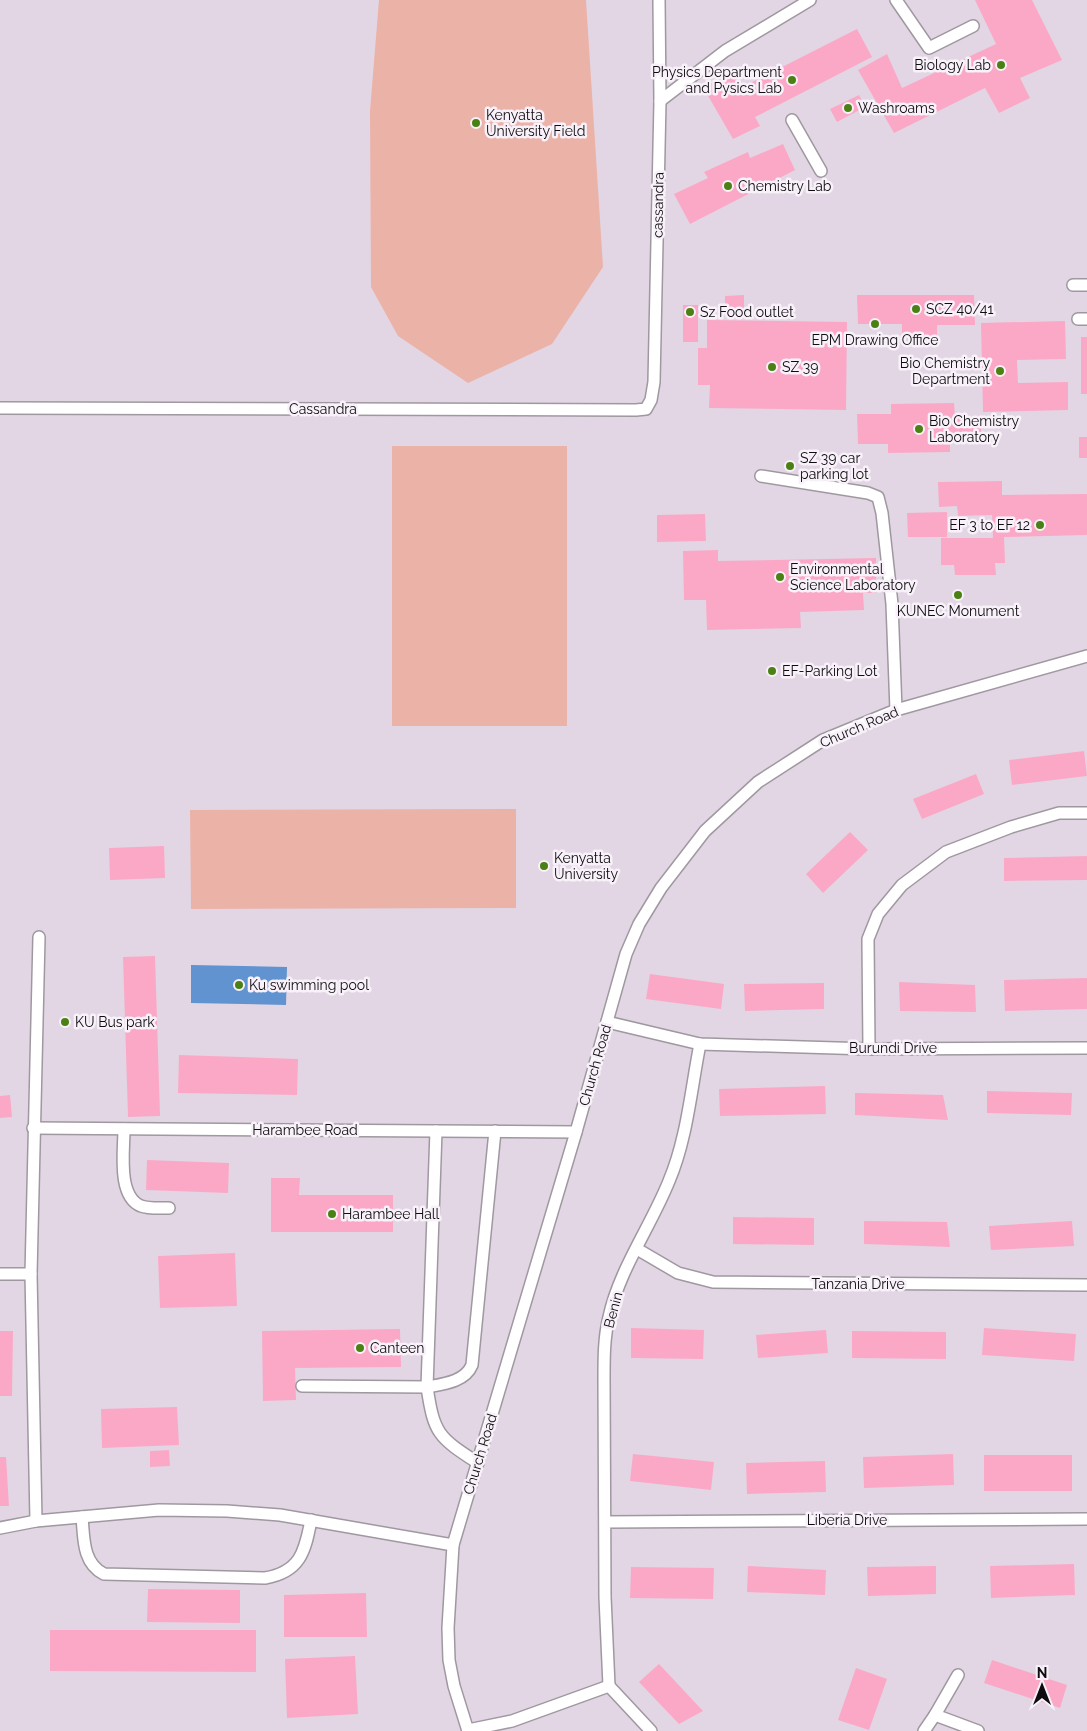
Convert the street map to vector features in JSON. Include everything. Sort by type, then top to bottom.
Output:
[{"type":"lane","name":"cassandra","points":[[646,408],[651,400],[654,382],[660,101],[659,0]]},
{"type":"lane","points":[[660,101],[725,51],[810,0]]},
{"type":"lane","points":[[896,0],[929,48],[973,26]]},
{"type":"lane","points":[[792,120],[820,171]]},
{"type":"lane","points":[[1073,285],[1087,286]]},
{"type":"lane","name":"Cassandra","points":[[0,408],[636,410],[646,408]]},
{"type":"lane","points":[[761,476],[868,493],[878,498],[882,513],[892,604],[896,710]]},
{"type":"lane","name":"Church Road","points":[[468,1731],[454,1686],[449,1660],[448,1628],[453,1545],[576,1132],[626,954],[639,924],[661,888],[705,831],[758,782],[823,740],[896,710],[1087,656]]},
{"type":"lane","points":[[869,1049],[868,940],[878,914],[902,885],[946,852],[1011,827],[1058,813],[1087,813]]},
{"type":"lane","points":[[36,1521],[31,1274],[39,937]]},
{"type":"lane","points":[[607,1022],[700,1044]]},
{"type":"lane","name":"Burundi Drive","points":[[700,1044],[869,1049],[1087,1048]]},
{"type":"lane","name":"Benin","points":[[609,1686],[606,1597],[604,1351],[608,1318],[619,1285],[669,1181],[677,1156],[700,1044]]},
{"type":"lane","name":"Harambee Road","points":[[33,1128],[576,1132]]},
{"type":"lane","points":[[124,1129],[124,1174],[126,1191],[131,1200],[142,1207],[169,1208]]},
{"type":"lane","points":[[436,1131],[427,1387],[431,1417],[438,1431],[450,1444],[478,1462]]},
{"type":"lane","points":[[302,1386],[427,1387],[444,1384],[465,1376],[472,1365],[495,1131]]},
{"type":"lane","name":"Tanzania Drive","points":[[637,1248],[678,1273],[713,1282],[1087,1285]]},
{"type":"lane","points":[[0,1274],[31,1274]]},
{"type":"lane","points":[[0,1528],[36,1521],[159,1510],[227,1511],[280,1515],[453,1545]]},
{"type":"lane","points":[[82,1517],[84,1547],[88,1559],[96,1570],[104,1574],[265,1578],[278,1576],[291,1570],[302,1552],[311,1520]]},
{"type":"lane","name":"Liberia Drive","points":[[606,1522],[1087,1519]]},
{"type":"lane","points":[[924,1731],[958,1675]]},
{"type":"lane","points":[[468,1731],[512,1721],[609,1686],[651,1731]]},
{"type":"lane","points":[[935,1715],[978,1731]]},
{"type":"shaded area","name":"Kenyatta University","points":[[0,0],[1087,0],[1087,1731],[0,1731]]},
{"type":"shaded area","points":[[379,0],[586,0],[603,267],[552,344],[468,383],[398,336],[371,287],[370,111]]},
{"type":"shaded area","points":[[392,446],[567,446],[567,726],[392,726]]},
{"type":"shaded area","points":[[516,809],[516,908],[191,909],[190,810]]},
{"type":"water","name":"Ku swimming pool","points":[[191,965],[287,967],[286,1005],[191,1003]]},
{"type":"building","name":"Biology Lab","points":[[975,0],[1032,0],[1062,60],[1020,78],[1030,98],[999,113],[985,88],[894,133],[858,70],[887,54],[902,88],[996,44]]},
{"type":"building","name":"Physics Department and Pysics Lab","points":[[857,29],[872,57],[755,117],[760,126],[733,139],[703,87],[733,73],[741,88]]},
{"type":"building","name":"Washroams","points":[[859,95],[865,107],[837,122],[830,109]]},
{"type":"building","name":"Chemistry Lab","points":[[783,144],[795,170],[690,224],[674,194],[708,178],[704,172],[748,152],[750,158]]},
{"type":"building","points":[[744,295],[744,308],[725,309],[725,296]]},
{"type":"building","name":"SCZ 40/41","points":[[857,295],[974,295],[975,325],[937,325],[937,337],[902,337],[902,324],[858,324]]},
{"type":"building","points":[[683,305],[698,305],[698,342],[683,342]]},
{"type":"building","name":"SZ 39","points":[[707,320],[847,322],[846,410],[709,408],[710,385],[698,385],[698,348],[707,348]]},
{"type":"building","name":"Bio Chemistry Department","points":[[1065,321],[1066,359],[1017,360],[1018,383],[1068,382],[1068,410],[983,412],[981,323]]},
{"type":"building","points":[[1081,337],[1087,337],[1087,394],[1081,394]]},
{"type":"building","name":"Bio Chemistry Laboratory","points":[[954,403],[955,417],[981,417],[981,440],[950,441],[950,452],[888,453],[888,444],[858,444],[857,414],[891,414],[891,404]]},
{"type":"building","points":[[1079,437],[1087,437],[1087,458],[1079,458]]},
{"type":"building","name":"EF 3 to EF 12","points":[[1002,481],[1002,495],[1087,494],[1087,535],[1004,537],[1005,563],[995,563],[996,575],[955,575],[954,565],[941,565],[941,538],[993,538],[992,515],[958,516],[957,506],[939,507],[938,482]]},
{"type":"building","points":[[947,512],[947,537],[908,537],[907,513]]},
{"type":"building","points":[[705,514],[706,541],[657,542],[657,515]]},
{"type":"building","name":"Environmental Science Laboratory","points":[[718,550],[718,561],[876,558],[876,593],[863,593],[864,610],[800,612],[801,628],[707,630],[706,600],[684,600],[683,551]]},
{"type":"building","points":[[1084,751],[1087,776],[1012,785],[1009,760]]},
{"type":"building","points":[[976,774],[984,794],[922,819],[913,799]]},
{"type":"building","points":[[850,832],[868,850],[823,893],[806,874]]},
{"type":"building","points":[[164,846],[165,878],[110,880],[109,848]]},
{"type":"building","points":[[1087,856],[1087,880],[1004,881],[1004,858]]},
{"type":"building","points":[[155,956],[160,1116],[128,1117],[123,957]]},
{"type":"building","points":[[650,974],[724,984],[721,1009],[646,999]]},
{"type":"building","points":[[1087,978],[1087,1009],[1005,1011],[1004,980]]},
{"type":"building","points":[[899,982],[975,985],[976,1012],[900,1011]]},
{"type":"building","points":[[824,983],[824,1009],[745,1011],[744,984]]},
{"type":"building","points":[[179,1055],[298,1059],[297,1095],[178,1093]]},
{"type":"building","points":[[825,1086],[826,1114],[720,1116],[719,1089]]},
{"type":"building","points":[[987,1091],[1072,1093],[1071,1115],[987,1113]]},
{"type":"building","points":[[855,1093],[943,1095],[948,1120],[855,1115]]},
{"type":"building","points":[[10,1095],[12,1117],[0,1118],[0,1096]]},
{"type":"building","points":[[147,1160],[229,1163],[228,1193],[146,1190]]},
{"type":"building","name":"Harambee Hall","points":[[271,1178],[300,1178],[299,1195],[393,1195],[393,1232],[271,1232]]},
{"type":"building","points":[[733,1217],[814,1218],[814,1245],[733,1244]]},
{"type":"building","points":[[864,1221],[947,1222],[950,1247],[864,1244]]},
{"type":"building","points":[[1072,1221],[1074,1246],[991,1250],[989,1226]]},
{"type":"building","points":[[235,1253],[237,1306],[160,1308],[158,1256]]},
{"type":"building","points":[[631,1328],[704,1330],[703,1359],[631,1358]]},
{"type":"building","points":[[984,1328],[1076,1334],[1074,1361],[982,1355]]},
{"type":"building","points":[[400,1329],[401,1367],[295,1368],[296,1400],[263,1401],[262,1331]]},
{"type":"building","points":[[826,1330],[828,1353],[758,1358],[756,1335]]},
{"type":"building","points":[[0,1331],[13,1331],[12,1396],[0,1396]]},
{"type":"building","points":[[852,1331],[946,1332],[946,1359],[852,1358]]},
{"type":"building","points":[[177,1407],[179,1445],[102,1448],[101,1409]]},
{"type":"building","points":[[169,1450],[170,1466],[150,1467],[150,1451]]},
{"type":"building","points":[[633,1454],[714,1462],[711,1490],[630,1481]]},
{"type":"building","points":[[953,1454],[954,1485],[864,1488],[863,1457]]},
{"type":"building","points":[[984,1455],[1072,1455],[1072,1491],[984,1491]]},
{"type":"building","points":[[0,1457],[6,1457],[9,1506],[0,1506]]},
{"type":"building","points":[[825,1461],[826,1492],[747,1494],[746,1463]]},
{"type":"building","points":[[1074,1564],[1075,1595],[991,1598],[990,1566]]},
{"type":"building","points":[[748,1566],[826,1570],[825,1595],[747,1592]]},
{"type":"building","points":[[936,1566],[936,1594],[868,1596],[867,1567]]},
{"type":"building","points":[[631,1567],[714,1568],[713,1599],[630,1598]]},
{"type":"building","points":[[148,1589],[240,1590],[240,1623],[147,1622]]},
{"type":"building","points":[[366,1593],[367,1637],[284,1637],[284,1595]]},
{"type":"building","points":[[50,1630],[256,1630],[256,1672],[50,1671]]},
{"type":"building","points":[[355,1656],[358,1714],[287,1718],[285,1659]]},
{"type":"building","points":[[992,1660],[1067,1685],[1060,1708],[984,1683]]},
{"type":"building","points":[[659,1664],[703,1711],[679,1724],[639,1682]]},
{"type":"building","points":[[856,1668],[887,1679],[869,1730],[838,1720]]},
{"type":"place","name":"Biology Lab","points":[[1001,65]]},
{"type":"place","name":"Physics Department and Pysics Lab","points":[[792,80]]},
{"type":"place","name":"Washroams","points":[[848,108]]},
{"type":"place","name":"Kenyatta University Field","points":[[476,123]]},
{"type":"place","name":"Chemistry Lab","points":[[728,186]]},
{"type":"place","name":"SCZ 40/41","points":[[916,309]]},
{"type":"place","name":"Sz Food outlet","points":[[690,312]]},
{"type":"place","name":"EPM Drawing Office","points":[[875,324]]},
{"type":"place","name":"SZ 39","points":[[772,367]]},
{"type":"place","name":"Bio Chemistry Department","points":[[1000,371]]},
{"type":"place","name":"Bio Chemistry Laboratory","points":[[919,429]]},
{"type":"place","name":"SZ 39 car parking lot","points":[[790,466]]},
{"type":"place","name":"EF 3 to EF 12","points":[[1040,525]]},
{"type":"place","name":"Environmental Science Laboratory","points":[[780,577]]},
{"type":"place","name":"KUNEC Monument","points":[[958,595]]},
{"type":"place","name":"EF-Parking Lot","points":[[772,671]]},
{"type":"place","name":"Kenyatta University","points":[[544,866]]},
{"type":"place","name":"Ku swimming pool","points":[[239,985]]},
{"type":"place","name":"KU Bus park","points":[[65,1022]]},
{"type":"place","name":"Harambee Hall","points":[[332,1214]]},
{"type":"place","name":"Canteen","points":[[360,1348]]}]
